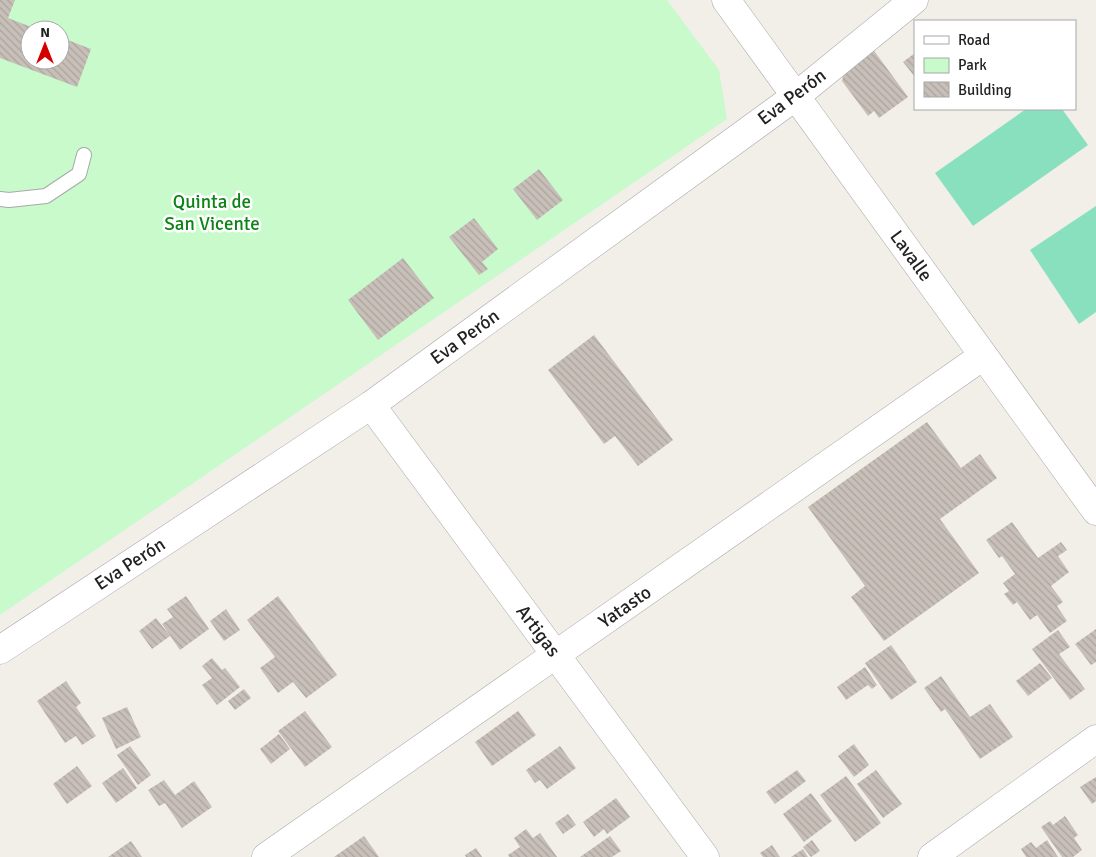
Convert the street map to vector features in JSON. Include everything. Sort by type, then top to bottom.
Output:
[{"type":"street","name":"Lavalle","points":[[726,0],[1096,511]]},
{"type":"street","name":"Eva Perón","points":[[0,650],[371,405],[796,96],[914,0]]},
{"type":"street","name":"Yatasto","points":[[266,857],[983,356]]},
{"type":"street","name":"Artigas","points":[[371,405],[705,857]]},
{"type":"street","points":[[932,857],[1096,739]]},
{"type":"lane","points":[[0,199],[8,200],[46,196],[79,174],[84,155]]},
{"type":"green space","name":"Quinta de San Vicente","points":[[0,0],[667,0],[719,70],[727,119],[0,615]]},
{"type":"green space","points":[[1025,110],[1063,110],[1088,145],[973,226],[935,173]]},
{"type":"green space","points":[[1096,206],[1096,312],[1079,324],[1030,250]]},
{"type":"building","points":[[0,0],[15,0],[8,18],[20,23],[20,66],[0,58]]},
{"type":"building","points":[[70,41],[91,49],[77,87],[32,70],[70,70]]},
{"type":"building","points":[[872,48],[908,97],[879,118],[874,111],[868,116],[842,81],[845,68]]},
{"type":"building","points":[[914,54],[914,76],[903,62]]},
{"type":"building","points":[[539,169],[563,200],[537,220],[513,189]]},
{"type":"building","points":[[474,218],[498,249],[482,262],[488,269],[479,275],[449,237]]},
{"type":"building","points":[[403,258],[434,298],[378,340],[348,300]]},
{"type":"building","points":[[594,335],[673,440],[638,466],[615,436],[604,444],[548,370]]},
{"type":"building","points":[[927,422],[961,468],[980,454],[997,478],[940,519],[979,573],[884,641],[851,597],[865,586],[808,507]]},
{"type":"building","points":[[1012,522],[1038,558],[1061,542],[1067,550],[1058,556],[1069,572],[1051,586],[1063,602],[1057,606],[1067,621],[1050,633],[1037,615],[1030,620],[1017,602],[1013,605],[1004,594],[1009,591],[1003,583],[1015,574],[1002,556],[999,558],[986,540]]},
{"type":"building","points":[[186,596],[209,629],[180,650],[162,624],[173,617],[167,609]]},
{"type":"building","points":[[278,596],[337,675],[306,698],[293,682],[278,693],[260,668],[275,657],[247,620]]},
{"type":"building","points":[[226,609],[240,630],[224,641],[210,621]]},
{"type":"building","points":[[156,618],[170,636],[152,649],[139,631]]},
{"type":"building","points":[[1096,629],[1096,662],[1091,665],[1075,644]]},
{"type":"building","points":[[1058,630],[1070,647],[1059,654],[1085,689],[1070,700],[1032,649]]},
{"type":"building","points":[[891,645],[917,682],[891,700],[865,663]]},
{"type":"building","points":[[212,658],[222,670],[225,668],[240,687],[217,705],[202,685],[212,678],[202,666]]},
{"type":"building","points":[[1040,663],[1052,678],[1028,696],[1016,681]]},
{"type":"building","points":[[865,667],[877,685],[872,689],[868,685],[846,700],[837,687]]},
{"type":"building","points":[[941,676],[970,717],[990,704],[1013,737],[980,759],[945,709],[941,712],[924,688]]},
{"type":"building","points":[[66,681],[81,703],[76,707],[96,736],[82,745],[76,736],[65,743],[37,701]]},
{"type":"building","points":[[244,689],[251,698],[235,710],[228,701]]},
{"type":"building","points":[[127,707],[141,737],[116,749],[102,718]]},
{"type":"building","points":[[305,711],[332,747],[305,767],[278,731]]},
{"type":"building","points":[[518,711],[536,735],[492,766],[475,742]]},
{"type":"building","points":[[279,734],[290,749],[271,764],[260,749]]},
{"type":"building","points":[[854,744],[869,765],[854,777],[838,756]]},
{"type":"building","points":[[130,746],[151,775],[138,785],[117,755]]},
{"type":"building","points":[[560,746],[576,768],[547,789],[540,780],[535,783],[526,770]]},
{"type":"building","points":[[77,766],[92,786],[67,804],[53,784]]},
{"type":"building","points":[[123,768],[137,788],[116,803],[102,783]]},
{"type":"building","points":[[797,770],[806,781],[775,804],[766,792]]},
{"type":"building","points":[[876,770],[902,804],[883,818],[857,784]]},
{"type":"building","points":[[846,776],[881,823],[855,842],[820,795]]},
{"type":"building","points":[[1096,777],[1096,801],[1092,804],[1080,787]]},
{"type":"building","points":[[164,780],[175,795],[194,781],[212,807],[182,828],[165,803],[159,806],[148,790]]},
{"type":"building","points":[[811,793],[832,821],[804,842],[783,814]]},
{"type":"building","points":[[616,798],[630,817],[607,834],[604,829],[594,837],[583,822]]},
{"type":"building","points":[[568,814],[576,825],[563,834],[555,823]]},
{"type":"building","points":[[1065,816],[1078,835],[1074,838],[1082,850],[1073,857],[1062,857],[1041,827],[1050,821],[1053,825]]},
{"type":"building","points":[[526,829],[533,838],[540,833],[557,857],[509,857],[508,855],[520,847],[514,838]]},
{"type":"building","points":[[364,836],[379,857],[334,857]]},
{"type":"building","points":[[610,836],[621,851],[612,857],[580,857]]},
{"type":"building","points":[[812,840],[820,851],[811,857],[803,847]]},
{"type":"building","points":[[1047,840],[1058,857],[1026,857],[1021,849],[1031,842],[1036,848]]},
{"type":"building","points":[[131,841],[142,857],[108,857]]},
{"type":"building","points":[[772,845],[780,857],[763,857],[760,853]]},
{"type":"building","points":[[476,848],[482,857],[466,857],[465,855]]},
{"type":"building","points":[[803,849],[808,857],[791,857]]}]
